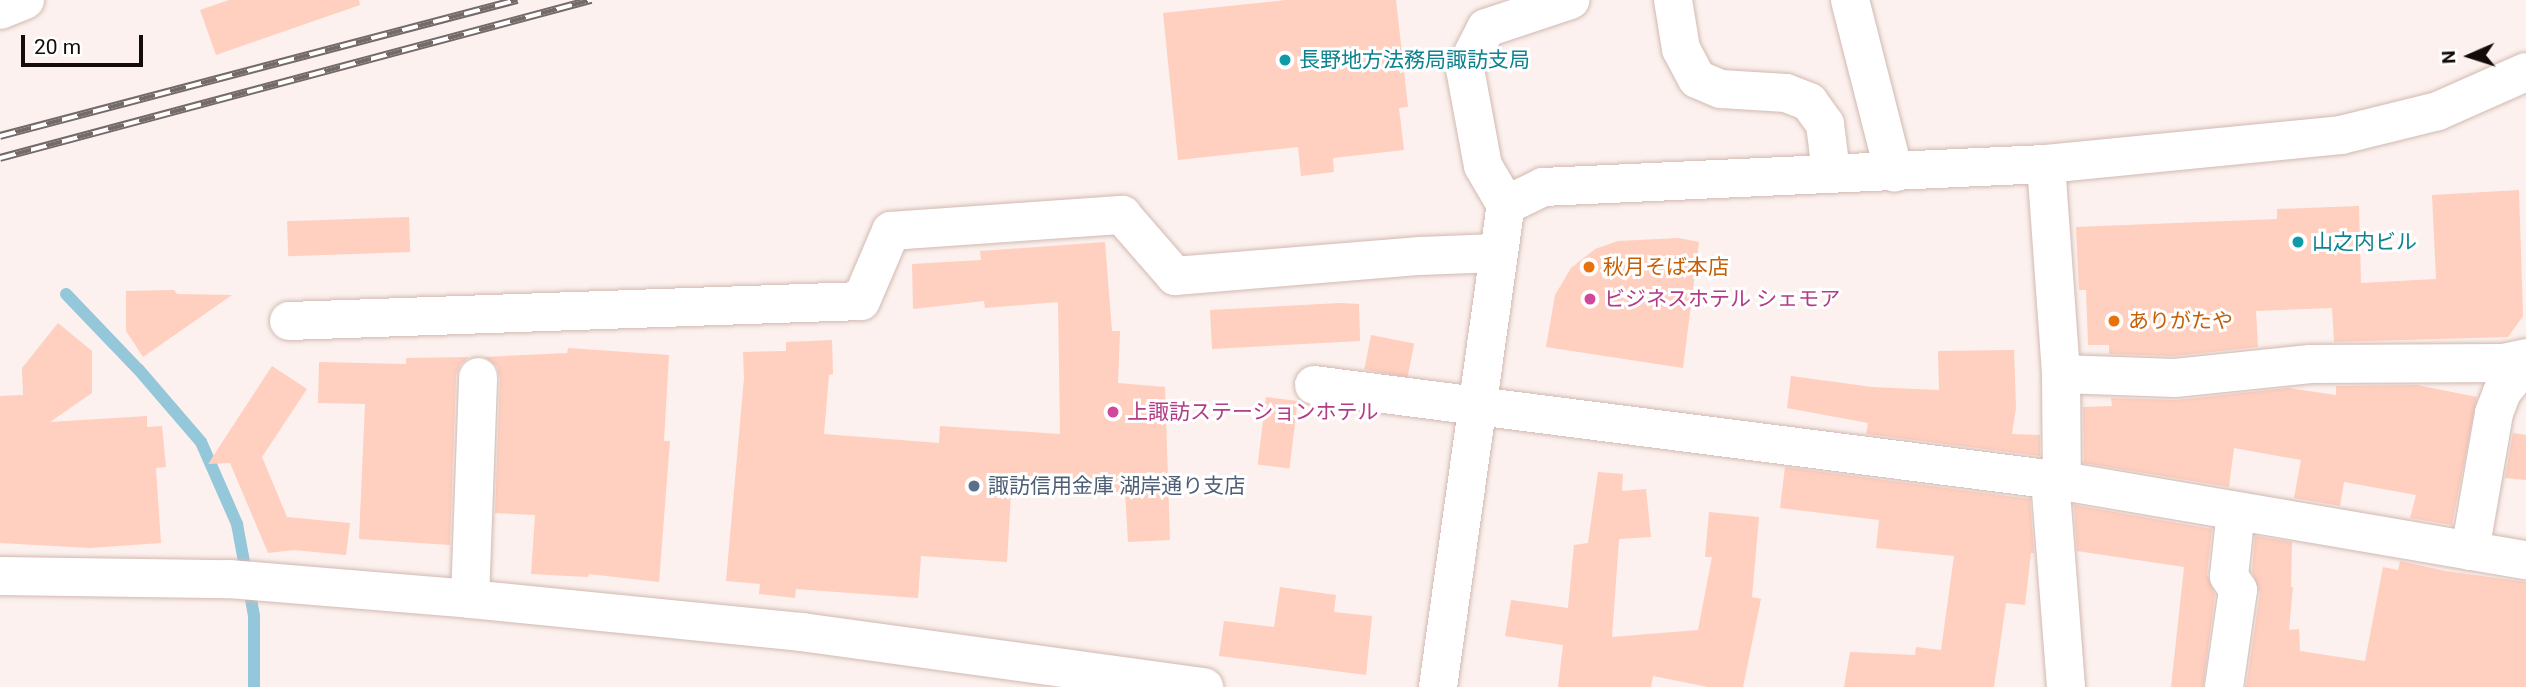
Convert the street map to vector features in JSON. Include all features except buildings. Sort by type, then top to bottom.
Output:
[{"type":"main road","points":[[0,10],[25,0]]},
{"type":"main road","points":[[1438,687],[1497,253],[1506,205],[1483,166],[1465,69],[1486,28],[1570,0]]},
{"type":"main road","points":[[1673,0],[1681,49],[1697,79],[1721,89],[1786,93],[1809,102],[1825,124],[1831,172]]},
{"type":"main road","points":[[1850,0],[1894,172]]},
{"type":"main road","points":[[1506,205],[1543,187],[2046,164],[2341,135],[2438,111],[2526,72]]},
{"type":"main road","points":[[2046,164],[2061,374],[2056,480],[2066,687]]},
{"type":"main road","points":[[289,321],[861,300],[891,231],[1122,215],[1175,276],[1420,256],[1497,253]]},
{"type":"main road","points":[[2061,374],[2175,378],[2310,364],[2503,363],[2526,359]]},
{"type":"main road","points":[[2470,551],[2494,413],[2502,392],[2526,359]]},
{"type":"main road","points":[[470,599],[478,377]]},
{"type":"main road","points":[[1314,386],[1476,404],[2056,480],[2526,560]]},
{"type":"main road","points":[[2224,687],[2238,590],[2229,576],[2236,511]]},
{"type":"main road","points":[[0,576],[229,579],[470,599],[801,632],[1145,683],[1204,687]]},
{"type":"waterway","points":[[66,294],[139,370],[201,442],[237,524],[254,616],[254,687]]},
{"type":"railway","points":[[0,136],[517,0]]},
{"type":"railway","points":[[0,158],[591,0]]},
{"type":"place","name":"長野地方法務局諏訪支局","points":[[1285,60]]},
{"type":"place","name":"山之内ビル","points":[[2298,242]]},
{"type":"place","name":"秋月そば本店","points":[[1589,267]]},
{"type":"place","name":"ビジネスホテル シェモア","points":[[1590,299]]},
{"type":"place","name":"ありがたや","points":[[2114,321]]},
{"type":"place","name":"上諏訪ステーションホテル","points":[[1113,412]]},
{"type":"place","name":"諏訪信用金庫 湖岸通り支店","points":[[974,486]]}]
